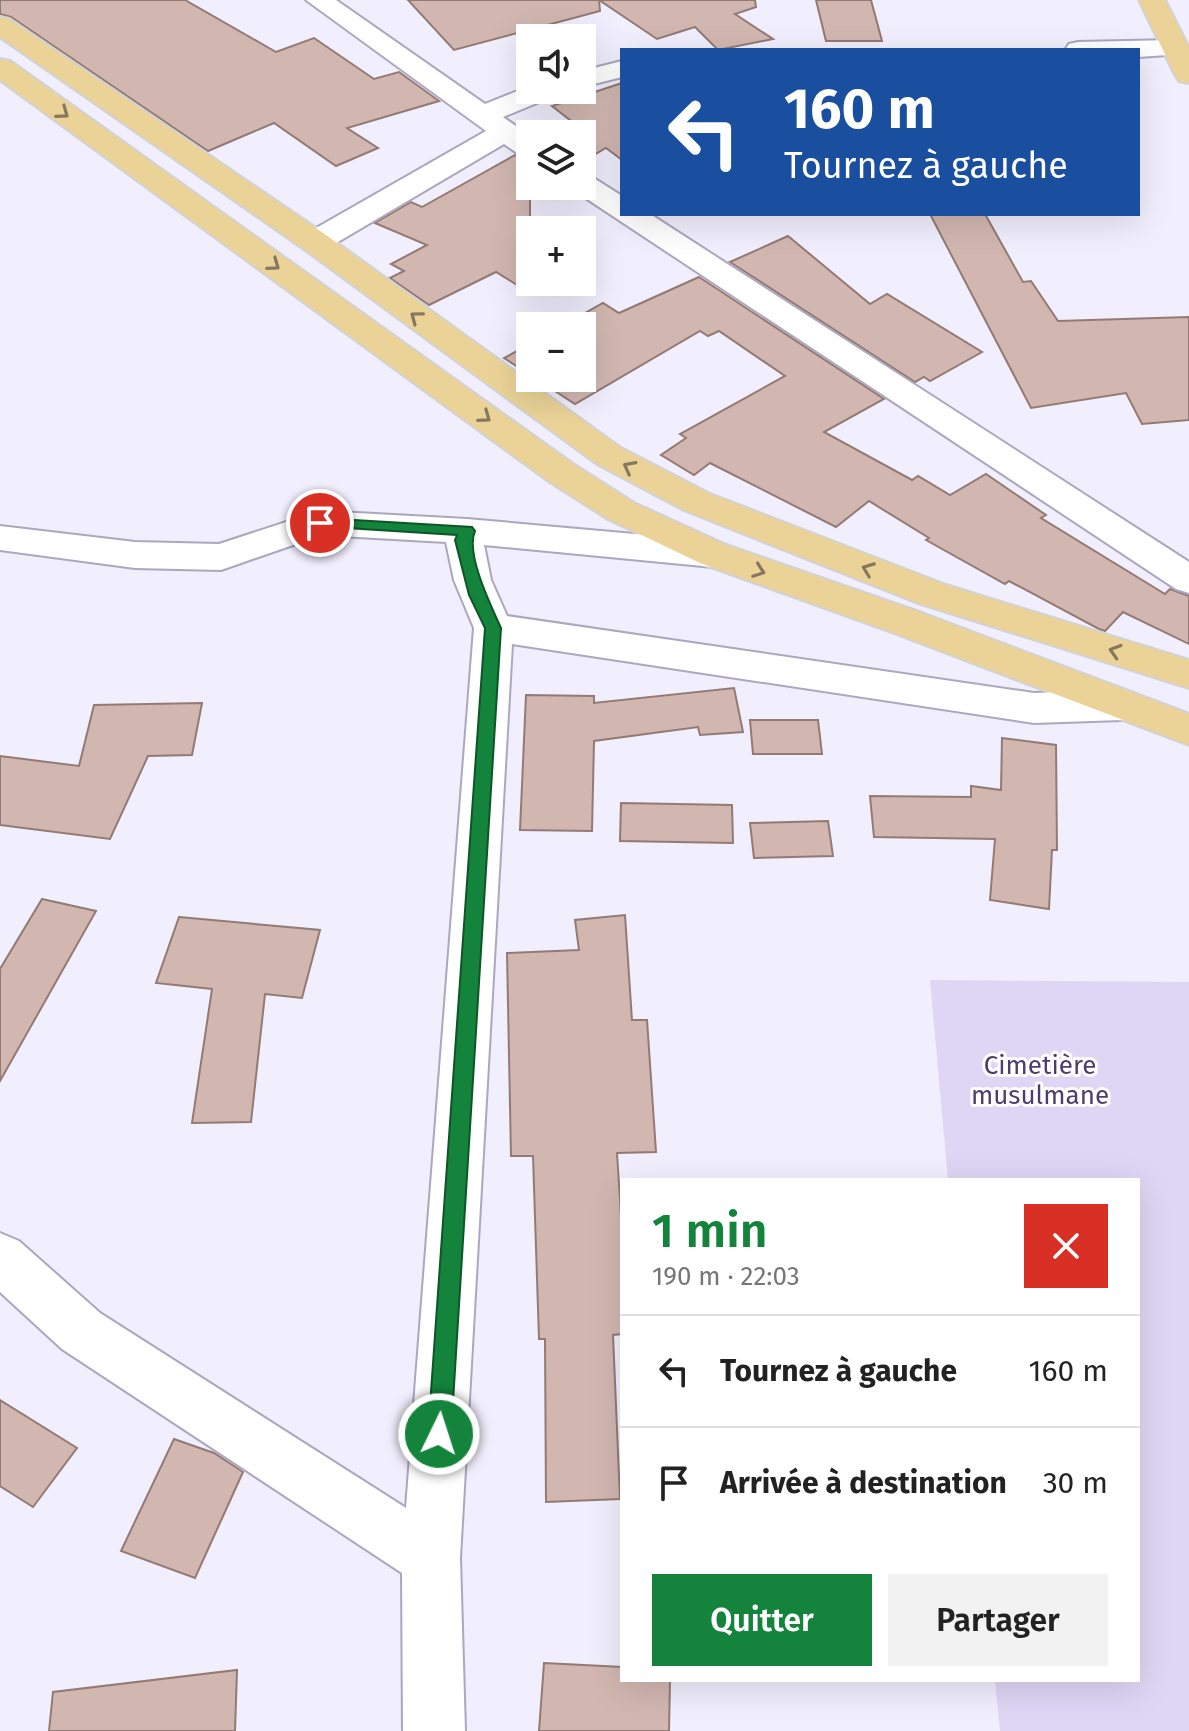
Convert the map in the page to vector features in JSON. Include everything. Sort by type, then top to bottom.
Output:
[{"type":"main road","points":[[1152,0],[1189,75]]},
{"type":"main road","points":[[0,25],[315,242],[609,456],[697,502],[932,594],[1189,674]]},
{"type":"main road","points":[[0,67],[560,472],[621,511],[713,554],[908,623],[1189,730]]},
{"type":"street","points":[[321,0],[516,140]]},
{"type":"street","points":[[1140,49],[1174,48]]},
{"type":"street","points":[[596,76],[620,70]]},
{"type":"street","points":[[315,242],[404,193],[523,104]]},
{"type":"street","points":[[596,192],[620,208]]},
{"type":"street","points":[[632,216],[1189,580]]},
{"type":"street","points":[[0,538],[135,555],[221,557],[320,523],[467,531],[713,554]]},
{"type":"street","points":[[434,1731],[431,1558],[493,628],[477,595],[463,540],[467,531]]},
{"type":"street","points":[[493,628],[1034,708],[1122,705]]},
{"type":"street","points":[[0,1258],[81,1331],[431,1558]]},
{"type":"green space","name":"Cimetière musulmane","points":[[930,980],[1189,982],[1189,1731],[1000,1731],[995,1682],[1140,1682],[1140,1178],[948,1178]]},
{"type":"building","points":[[0,0],[185,0],[276,52],[314,38],[374,79],[399,72],[439,101],[347,128],[378,148],[336,166],[274,123],[208,151],[11,17],[0,14]]},
{"type":"building","points":[[408,0],[599,0],[600,11],[551,24],[516,24],[516,33],[454,50]]},
{"type":"building","points":[[599,0],[755,0],[756,7],[735,14],[773,39],[716,48],[695,27],[657,39]]},
{"type":"building","points":[[816,0],[871,0],[882,41],[826,41]]},
{"type":"building","points":[[620,84],[620,158],[606,148],[596,154],[596,120],[570,120],[552,106],[596,104],[596,92]]},
{"type":"building","points":[[516,155],[516,200],[530,200],[530,216],[516,216],[516,284],[496,272],[429,305],[390,278],[404,271],[391,264],[427,245],[375,223],[411,202],[422,207]]},
{"type":"building","points":[[931,216],[986,216],[1023,282],[1031,281],[1058,321],[1189,317],[1189,420],[1142,424],[1126,393],[1031,408]]},
{"type":"building","points":[[788,236],[870,304],[887,294],[982,352],[930,381],[924,377],[915,382],[730,262]]},
{"type":"building","points":[[699,277],[884,399],[824,432],[912,480],[918,476],[950,495],[986,474],[1046,515],[1041,518],[1165,594],[1170,589],[1189,596],[1189,644],[1123,612],[1105,631],[1099,629],[1009,581],[1005,584],[926,540],[929,538],[869,501],[836,527],[710,463],[694,475],[661,455],[686,438],[680,434],[785,376],[719,331],[708,336],[700,331],[596,392],[596,312],[587,312],[603,303],[619,313]]},
{"type":"building","points":[[516,352],[516,366],[504,358]]},
{"type":"building","points":[[557,392],[596,392],[575,404]]},
{"type":"building","points":[[734,688],[743,732],[700,735],[698,727],[594,741],[592,831],[520,830],[526,695],[594,696],[594,703]]},
{"type":"building","points":[[202,703],[192,755],[148,756],[110,839],[0,825],[0,756],[79,766],[94,705]]},
{"type":"building","points":[[750,720],[818,720],[822,754],[753,754]]},
{"type":"building","points":[[1002,738],[1056,745],[1057,850],[1052,850],[1049,909],[990,900],[995,839],[874,837],[870,796],[971,797],[971,786],[1001,790]]},
{"type":"building","points":[[621,803],[732,805],[733,843],[620,841]]},
{"type":"building","points":[[828,821],[833,856],[754,858],[750,823]]},
{"type":"building","points":[[42,899],[96,911],[0,1081],[0,969]]},
{"type":"building","points":[[625,915],[632,1020],[647,1020],[656,1152],[617,1153],[620,1334],[613,1335],[620,1499],[546,1502],[545,1339],[539,1339],[533,1156],[511,1156],[507,953],[579,950],[575,920]]},
{"type":"building","points":[[179,917],[320,930],[302,998],[265,994],[251,1122],[192,1123],[212,989],[156,983]]},
{"type":"building","points":[[0,1400],[77,1448],[33,1507],[0,1486]]},
{"type":"building","points":[[174,1439],[214,1453],[243,1472],[195,1578],[121,1551]]},
{"type":"building","points":[[544,1663],[620,1667],[620,1682],[670,1682],[669,1731],[539,1731]]},
{"type":"building","points":[[237,1670],[235,1731],[49,1731],[53,1692]]},
{"type":"route","points":[[320,523],[467,531],[463,540],[477,595],[493,628],[439,1434]]}]
